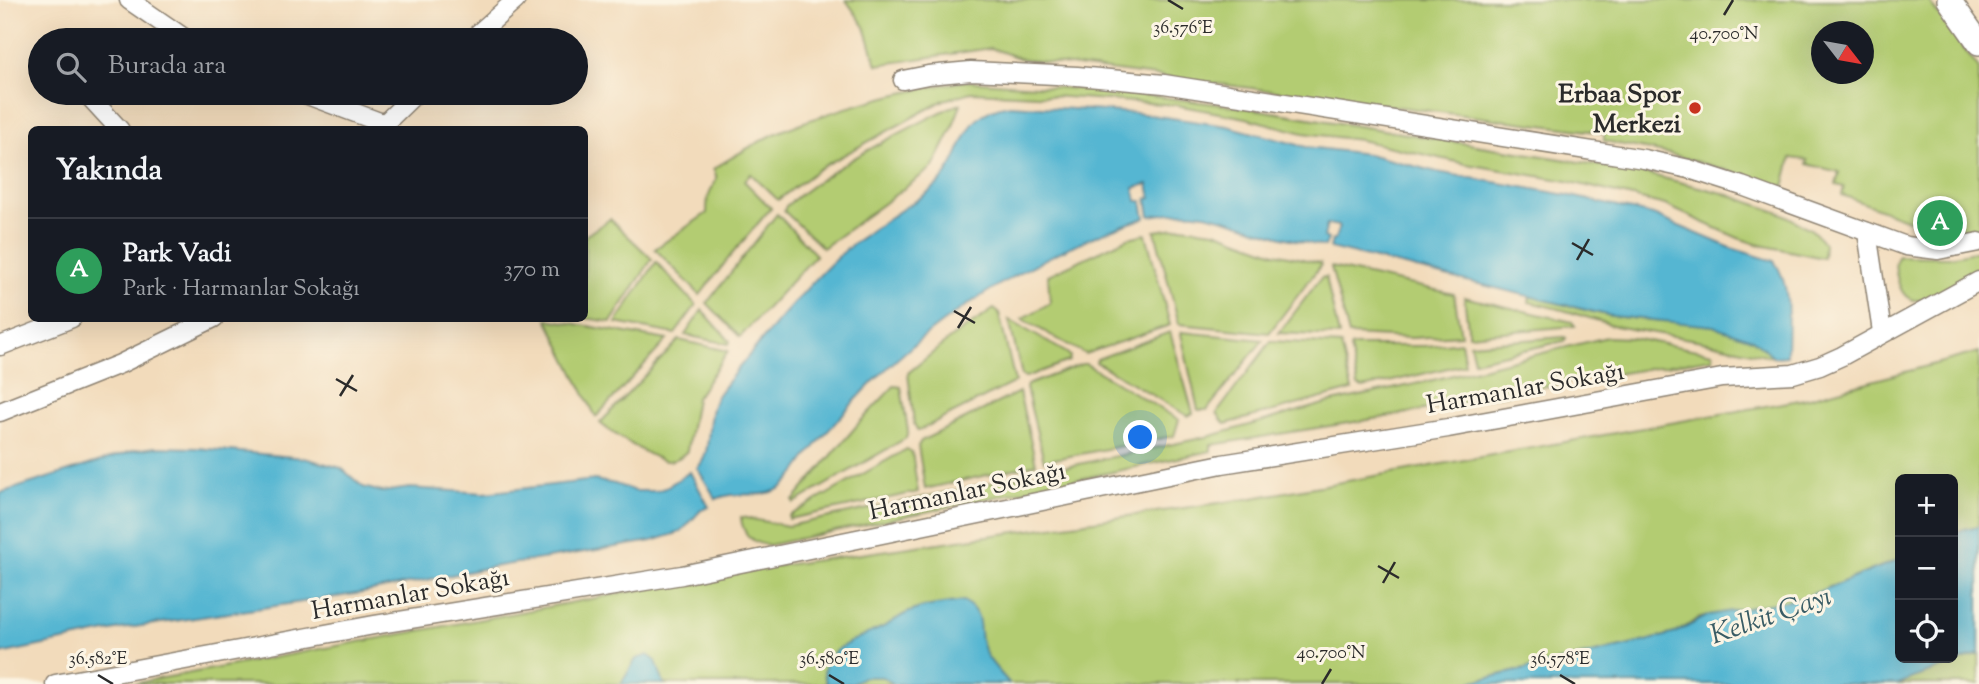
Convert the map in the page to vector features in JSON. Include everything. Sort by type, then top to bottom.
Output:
[{"type":"main road","points":[[1949,0],[1979,43]]},
{"type":"street","points":[[129,0],[170,28]]},
{"type":"street","points":[[484,28],[516,0]]},
{"type":"street","points":[[903,80],[971,71],[1077,76],[1164,84],[1603,152],[1702,173],[1776,197],[1906,246],[1938,250],[1979,242]]},
{"type":"street","points":[[97,105],[116,126]]},
{"type":"street","points":[[330,105],[379,126]]},
{"type":"street","points":[[382,126],[404,105]]},
{"type":"street","points":[[1867,232],[1882,332]]},
{"type":"street","name":"Harmanlar Sokağı","points":[[55,684],[373,625],[682,575],[1222,464],[1448,428],[1722,378],[1793,374],[1831,361],[1979,281]]},
{"type":"street","points":[[0,346],[62,322]]},
{"type":"street","points":[[0,412],[120,364],[206,322]]},
{"type":"green space","name":"Erbaa Spor Merkezi","points":[[846,0],[1928,0],[1979,69],[1979,232],[1948,241],[1916,235],[1916,223],[1842,195],[1844,187],[1836,185],[1839,172],[1807,164],[1808,160],[1791,158],[1784,187],[1670,154],[1604,141],[1604,133],[1022,59],[991,48],[877,65],[865,27]]},
{"type":"green space","points":[[966,81],[1110,91],[1241,107],[1635,171],[1723,193],[1783,214],[1812,230],[1821,239],[1824,244],[1823,258],[1738,238],[1665,205],[1567,181],[1466,164],[1360,140],[1303,133],[1246,118],[1176,105],[971,92],[944,100],[820,168],[778,200],[751,174],[744,181],[771,208],[700,295],[655,249],[707,213],[708,197],[716,179],[713,169],[762,140],[801,123],[847,108],[919,89]]},
{"type":"green space","points":[[961,104],[933,167],[823,248],[784,211],[786,206],[805,191],[844,164]]},
{"type":"green space","points":[[777,214],[816,255],[740,337],[707,303]]},
{"type":"green space","points":[[610,219],[652,259],[611,322],[588,319],[588,234]]},
{"type":"green space","points":[[1181,227],[1215,231],[1275,253],[1321,265],[1269,333],[1179,324],[1155,231]]},
{"type":"green space","points":[[1146,234],[1170,325],[1085,354],[1022,319],[1050,303],[1048,275],[1128,238]]},
{"type":"green space","points":[[1979,251],[1979,271],[1935,295],[1913,300],[1902,291],[1896,268],[1899,256],[1949,257]]},
{"type":"green space","points":[[656,262],[696,305],[675,334],[616,323]]},
{"type":"green space","points":[[1331,267],[1454,294],[1461,335],[1412,338],[1349,335]]},
{"type":"green space","points":[[1326,277],[1339,336],[1279,333],[1321,278]]},
{"type":"green space","points":[[1530,295],[1604,314],[1720,328],[1759,343],[1774,357],[1619,327],[1529,302]]},
{"type":"green space","points":[[1464,297],[1572,322],[1575,326],[1469,335]]},
{"type":"green space","points":[[994,309],[999,313],[1015,382],[918,431],[914,424],[908,373],[951,338]]},
{"type":"green space","points":[[702,310],[730,341],[729,344],[685,335]]},
{"type":"green space","points":[[1009,320],[1067,353],[1070,356],[1069,361],[1026,377],[1022,376]]},
{"type":"green space","points":[[548,322],[564,322],[667,340],[596,417]]},
{"type":"green space","points":[[1170,332],[1193,413],[1188,416],[1096,362],[1097,359]]},
{"type":"green space","points":[[1182,332],[1263,340],[1207,410],[1198,410]]},
{"type":"green space","points":[[1564,337],[1564,341],[1474,361],[1470,344]]},
{"type":"green space","points":[[1607,337],[1632,338],[1713,353],[1713,358],[1568,382],[1392,416],[1211,445],[1211,451],[770,545],[754,541],[746,533],[742,523],[741,517],[788,526],[1211,436],[1327,403]]},
{"type":"green space","points":[[679,340],[728,351],[696,398],[687,451],[678,458],[667,461],[644,451],[600,423]]},
{"type":"green space","points":[[1271,341],[1341,345],[1352,390],[1225,424],[1217,413]]},
{"type":"green space","points":[[1461,342],[1465,364],[1363,388],[1358,386],[1350,348],[1352,346],[1427,346]]},
{"type":"green space","points":[[1979,352],[1979,526],[1958,532],[1958,474],[1895,474],[1895,561],[1803,598],[1700,618],[1675,633],[1643,642],[1461,684],[131,684],[742,571],[1247,499],[1805,399]]},
{"type":"green space","points":[[1082,364],[1179,420],[1174,436],[1044,461],[1027,385]]},
{"type":"green space","points":[[894,386],[901,387],[908,431],[906,438],[794,503],[859,423]]},
{"type":"green space","points":[[1019,392],[1036,464],[925,489],[918,446],[921,441]]},
{"type":"green space","points":[[907,449],[912,452],[918,492],[789,519],[789,516]]},
{"type":"green space","points":[[1979,654],[1979,684],[1897,684],[1950,663],[1958,663],[1958,660]]},
{"type":"water","points":[[1010,105],[1136,113],[1227,126],[1306,147],[1368,154],[1437,172],[1567,195],[1653,215],[1731,248],[1774,261],[1780,271],[1786,295],[1787,356],[1774,357],[1752,339],[1713,326],[1611,316],[1330,248],[1339,226],[1327,224],[1324,237],[1328,239],[1325,247],[1200,213],[1150,216],[1147,199],[1151,198],[1148,184],[1134,188],[1137,201],[1142,201],[1145,218],[1070,247],[1032,266],[995,287],[926,335],[866,389],[782,487],[766,493],[716,499],[697,468],[706,452],[711,411],[719,393],[784,314],[830,264],[861,238],[935,187],[948,171],[972,125],[993,109]]},
{"type":"water","points":[[155,447],[304,458],[341,468],[363,487],[382,492],[410,488],[484,493],[594,480],[635,491],[656,491],[690,472],[709,507],[701,510],[681,532],[652,541],[486,568],[362,593],[121,629],[0,654],[0,493],[136,450]]},
{"type":"water","points":[[1979,526],[1979,654],[1958,662],[1958,532]]},
{"type":"water","name":"Kelkit Çayı","points":[[1895,561],[1895,663],[1954,663],[1897,684],[1461,684],[1643,642],[1675,633],[1709,615],[1803,598]]},
{"type":"water","points":[[964,601],[972,607],[979,619],[982,646],[986,654],[1010,684],[894,684],[882,677],[863,677],[851,684],[827,684],[824,673],[826,663],[840,647],[912,611]]},
{"type":"water","points":[[648,655],[656,661],[664,684],[621,684],[636,659]]},
{"type":"place","name":"Erbaa Spor Merkezi","points":[[1695,108]]},
{"type":"place","name":"Park Vadi","points":[[1940,223]]}]
